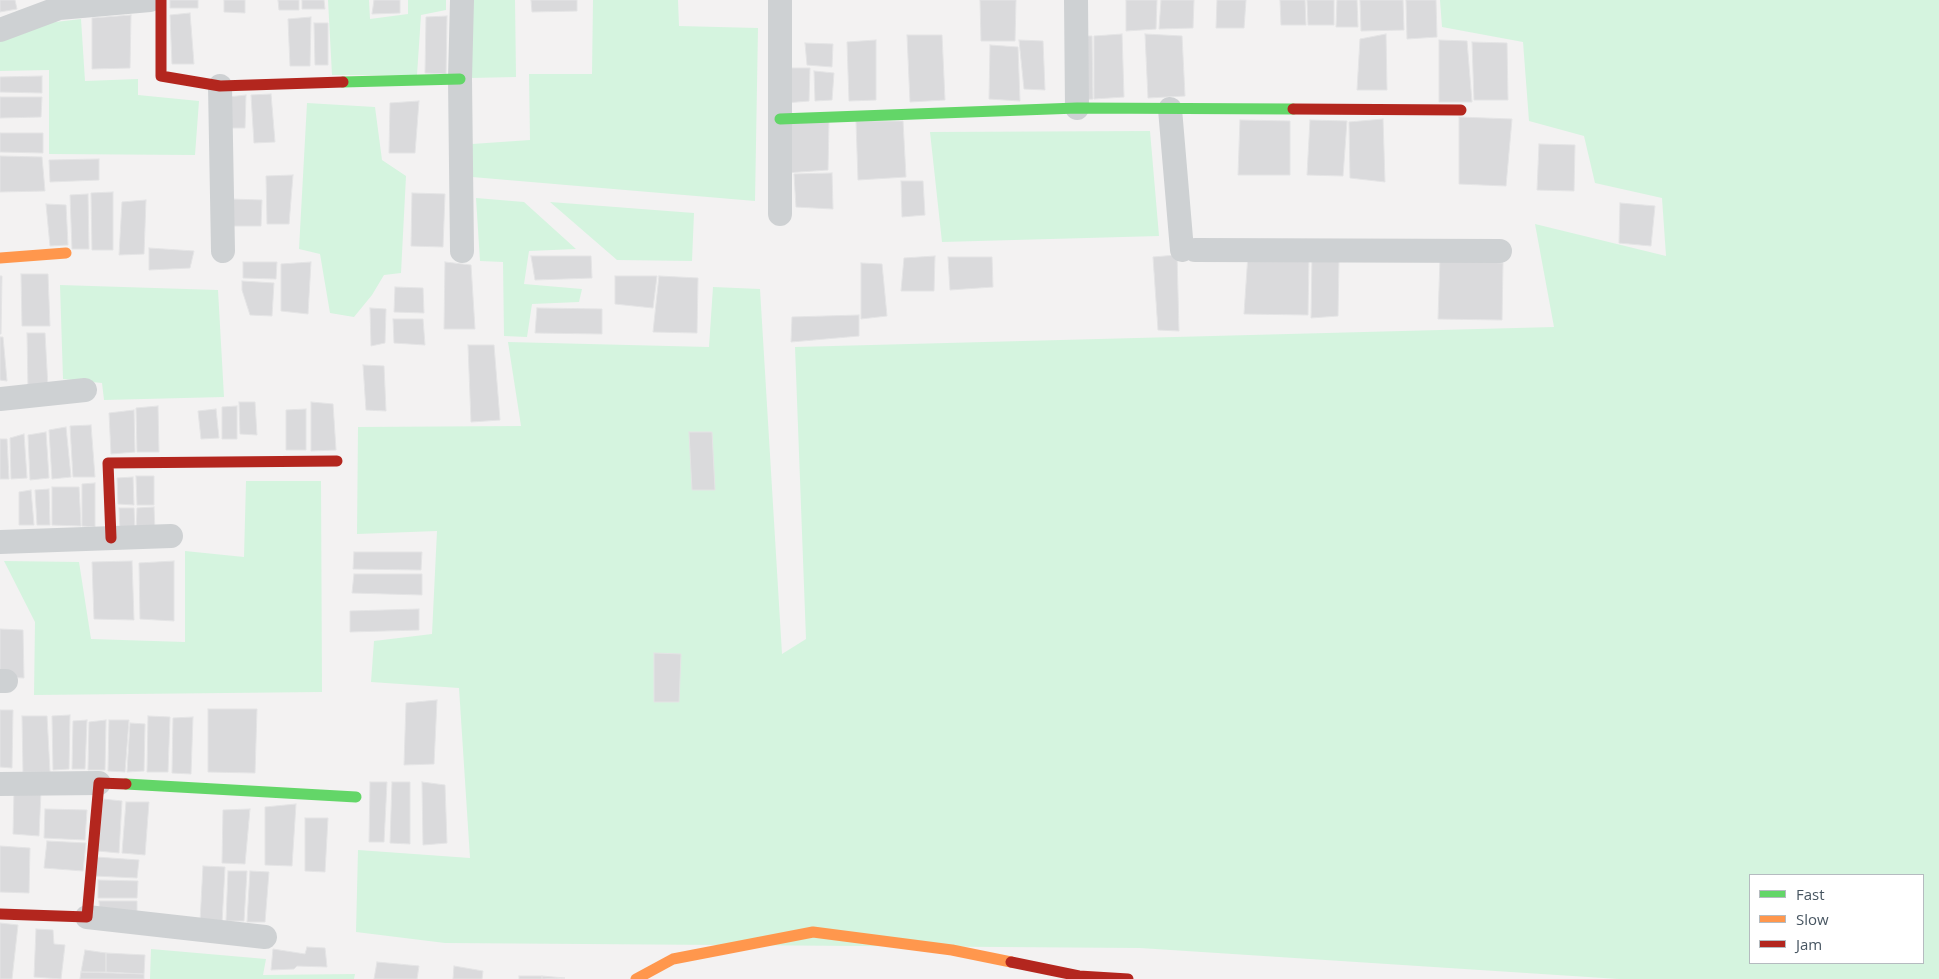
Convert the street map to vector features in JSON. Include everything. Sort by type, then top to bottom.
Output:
[{"type":"street","points":[[0,30],[59,8],[150,0]]},
{"type":"street","points":[[160,0],[161,76],[220,86],[460,79]]},
{"type":"street","points":[[462,0],[460,79],[462,251]]},
{"type":"street","points":[[780,0],[780,214]]},
{"type":"street","points":[[1076,0],[1077,108]]},
{"type":"street","points":[[220,86],[223,251]]},
{"type":"street","points":[[780,119],[1077,108],[1461,110]]},
{"type":"street","points":[[1170,109],[1188,250],[1500,251]]},
{"type":"street","points":[[0,258],[66,253]]},
{"type":"street","points":[[0,399],[85,390]]},
{"type":"street","points":[[111,538],[108,463],[337,461]]},
{"type":"street","points":[[0,542],[171,536]]},
{"type":"street","points":[[0,784],[99,783],[356,797]]},
{"type":"street","points":[[87,917],[99,783]]},
{"type":"street","points":[[0,914],[87,917],[265,937]]},
{"type":"street","points":[[636,979],[674,959],[813,932],[952,950],[1079,976],[1128,979]]},
{"type":"green space","points":[[328,0],[369,0],[370,19],[408,14],[408,0],[446,0],[446,10],[421,15],[417,75],[332,75]]},
{"type":"green space","points":[[470,0],[515,0],[516,77],[470,78]]},
{"type":"green space","points":[[593,0],[678,0],[679,26],[758,28],[755,201],[472,177],[472,144],[530,140],[529,74],[592,74]]},
{"type":"green space","points":[[1440,0],[1939,0],[1939,979],[1619,979],[1140,948],[445,943],[356,932],[358,850],[470,858],[459,688],[371,682],[374,641],[432,634],[437,531],[357,534],[358,427],[521,426],[508,342],[709,347],[713,287],[760,289],[782,654],[806,639],[795,347],[1554,327],[1535,224],[1666,256],[1662,198],[1595,183],[1584,136],[1529,121],[1523,42],[1442,27]]},
{"type":"green space","points":[[81,19],[85,81],[138,79],[138,95],[199,101],[195,155],[49,154],[49,70],[0,71],[0,38],[47,23]]},
{"type":"green space","points":[[307,103],[375,107],[382,160],[406,176],[401,273],[384,275],[372,295],[354,317],[330,313],[320,254],[299,249]]},
{"type":"green space","points":[[1150,131],[1159,236],[942,242],[930,132]]},
{"type":"green space","points":[[476,198],[524,202],[576,249],[529,251],[524,284],[582,289],[579,302],[532,304],[527,337],[504,336],[503,262],[480,261]]},
{"type":"green space","points":[[550,202],[694,213],[692,261],[617,260]]},
{"type":"green space","points":[[60,285],[218,290],[224,397],[104,400],[102,383],[63,379]]},
{"type":"green space","points":[[246,481],[321,481],[322,692],[34,695],[35,622],[4,561],[79,562],[91,639],[185,642],[185,551],[244,557]]},
{"type":"green space","points":[[151,949],[266,959],[263,975],[355,974],[354,979],[150,979]]},
{"type":"building","points":[[0,0],[15,0],[17,9],[0,12]]},
{"type":"building","points":[[170,0],[198,0],[198,8],[170,8]]},
{"type":"building","points":[[224,0],[245,0],[245,13],[224,12]]},
{"type":"building","points":[[278,0],[299,0],[299,10],[279,10]]},
{"type":"building","points":[[302,0],[324,0],[325,9],[302,9]]},
{"type":"building","points":[[374,0],[400,0],[400,13],[372,14]]},
{"type":"building","points":[[531,0],[577,0],[577,11],[532,12]]},
{"type":"building","points":[[980,0],[1016,0],[1015,41],[981,41]]},
{"type":"building","points":[[1126,0],[1157,0],[1156,29],[1126,31]]},
{"type":"building","points":[[1161,0],[1194,0],[1193,28],[1159,29]]},
{"type":"building","points":[[1217,0],[1246,0],[1244,28],[1216,28]]},
{"type":"building","points":[[1280,0],[1305,0],[1306,25],[1281,25]]},
{"type":"building","points":[[1307,0],[1334,0],[1334,25],[1308,25]]},
{"type":"building","points":[[1337,0],[1357,0],[1358,27],[1336,27]]},
{"type":"building","points":[[1360,0],[1403,0],[1404,30],[1361,31]]},
{"type":"building","points":[[1406,0],[1436,0],[1437,37],[1407,39]]},
{"type":"building","points":[[190,13],[194,64],[172,64],[170,15]]},
{"type":"building","points":[[131,15],[130,68],[92,69],[92,18]]},
{"type":"building","points":[[447,16],[446,74],[425,73],[426,17]]},
{"type":"building","points":[[311,17],[310,66],[290,66],[288,19]]},
{"type":"building","points":[[314,23],[328,23],[328,65],[315,65]]},
{"type":"building","points":[[1122,34],[1124,97],[1094,99],[1094,36]]},
{"type":"building","points":[[1145,34],[1182,36],[1185,96],[1148,98]]},
{"type":"building","points":[[1386,34],[1387,90],[1357,90],[1360,39]]},
{"type":"building","points":[[907,35],[942,35],[945,100],[910,102]]},
{"type":"building","points":[[1077,36],[1092,36],[1093,99],[1078,100]]},
{"type":"building","points":[[876,40],[876,100],[849,101],[847,42]]},
{"type":"building","points":[[1019,40],[1043,41],[1045,90],[1024,89]]},
{"type":"building","points":[[1439,40],[1467,41],[1472,102],[1439,102]]},
{"type":"building","points":[[1472,42],[1507,43],[1508,100],[1474,100]]},
{"type":"building","points":[[805,43],[833,44],[832,67],[807,65]]},
{"type":"building","points":[[990,45],[1018,47],[1020,101],[989,99]]},
{"type":"building","points":[[785,68],[810,68],[809,101],[785,103]]},
{"type":"building","points":[[814,71],[834,73],[832,100],[815,101]]},
{"type":"building","points":[[42,76],[42,93],[0,92],[0,77]]},
{"type":"building","points":[[271,94],[275,142],[254,143],[251,95]]},
{"type":"building","points":[[246,95],[245,128],[229,128],[228,97]]},
{"type":"building","points":[[0,97],[42,97],[41,117],[0,118]]},
{"type":"building","points":[[419,101],[415,153],[389,153],[390,103]]},
{"type":"building","points":[[1459,117],[1512,119],[1506,186],[1459,184]]},
{"type":"building","points":[[1383,119],[1385,182],[1350,178],[1349,122]]},
{"type":"building","points":[[1240,120],[1290,121],[1290,175],[1238,175]]},
{"type":"building","points":[[1310,120],[1347,121],[1343,176],[1307,175]]},
{"type":"building","points":[[829,121],[828,170],[785,173],[784,124]]},
{"type":"building","points":[[856,121],[903,121],[906,177],[858,180]]},
{"type":"building","points":[[0,133],[43,133],[43,153],[0,152]]},
{"type":"building","points":[[1539,144],[1575,145],[1574,191],[1537,190]]},
{"type":"building","points":[[0,156],[42,157],[45,191],[0,192]]},
{"type":"building","points":[[99,159],[99,180],[50,182],[49,160]]},
{"type":"building","points":[[832,173],[833,209],[796,207],[794,174]]},
{"type":"building","points":[[293,175],[289,224],[267,224],[266,176]]},
{"type":"building","points":[[901,181],[923,181],[925,215],[902,217]]},
{"type":"building","points":[[113,192],[113,250],[92,250],[91,193]]},
{"type":"building","points":[[412,193],[445,194],[443,247],[411,246]]},
{"type":"building","points":[[88,194],[89,249],[72,249],[70,195]]},
{"type":"building","points":[[230,199],[262,200],[261,226],[229,226]]},
{"type":"building","points":[[146,200],[144,254],[119,255],[122,202]]},
{"type":"building","points":[[1620,203],[1655,206],[1651,246],[1619,243]]},
{"type":"building","points":[[46,204],[66,205],[68,245],[50,246]]},
{"type":"building","points":[[149,248],[194,251],[190,268],[149,270]]},
{"type":"building","points":[[1248,254],[1309,257],[1308,315],[1244,314]]},
{"type":"building","points":[[1177,255],[1179,331],[1158,330],[1153,257]]},
{"type":"building","points":[[531,256],[591,256],[592,278],[535,280]]},
{"type":"building","points":[[935,256],[934,291],[901,291],[904,258]]},
{"type":"building","points":[[948,257],[992,257],[993,287],[950,290]]},
{"type":"building","points":[[1312,258],[1339,260],[1338,316],[1311,318]]},
{"type":"building","points":[[1440,259],[1503,263],[1502,320],[1438,319]]},
{"type":"building","points":[[243,262],[277,262],[276,279],[243,278]]},
{"type":"building","points":[[311,262],[308,314],[281,311],[281,264]]},
{"type":"building","points":[[445,262],[471,265],[475,329],[444,329]]},
{"type":"building","points":[[861,263],[882,264],[887,316],[861,319]]},
{"type":"building","points":[[21,274],[48,274],[50,326],[22,326]]},
{"type":"building","points":[[0,276],[2,276],[1,334],[0,334]]},
{"type":"building","points":[[615,276],[657,276],[653,308],[615,304]]},
{"type":"building","points":[[659,276],[698,278],[697,333],[653,332]]},
{"type":"building","points":[[242,281],[274,283],[272,316],[250,315],[242,290]]},
{"type":"building","points":[[395,287],[423,288],[424,313],[394,312]]},
{"type":"building","points":[[370,308],[386,309],[385,343],[371,346]]},
{"type":"building","points":[[537,308],[602,309],[602,334],[535,333]]},
{"type":"building","points":[[859,315],[859,336],[791,342],[792,317]]},
{"type":"building","points":[[393,319],[423,319],[425,345],[394,343]]},
{"type":"building","points":[[27,333],[45,333],[48,388],[28,389]]},
{"type":"building","points":[[0,337],[3,337],[7,381],[0,380]]},
{"type":"building","points":[[468,345],[494,345],[500,420],[471,422]]},
{"type":"building","points":[[363,365],[384,366],[386,411],[366,410]]},
{"type":"building","points":[[239,402],[255,402],[257,435],[240,434]]},
{"type":"building","points":[[311,402],[333,404],[336,450],[311,451]]},
{"type":"building","points":[[158,406],[159,452],[137,452],[136,408]]},
{"type":"building","points":[[237,406],[237,439],[222,439],[222,407]]},
{"type":"building","points":[[216,409],[219,438],[201,439],[198,411]]},
{"type":"building","points":[[306,409],[306,450],[286,450],[286,410]]},
{"type":"building","points":[[134,410],[135,452],[111,454],[109,413]]},
{"type":"building","points":[[91,425],[95,477],[73,477],[70,426]]},
{"type":"building","points":[[66,427],[71,477],[52,479],[49,430]]},
{"type":"building","points":[[46,432],[49,478],[30,480],[28,435]]},
{"type":"building","points":[[689,432],[712,432],[715,490],[692,490]]},
{"type":"building","points":[[24,434],[27,478],[11,479],[10,438]]},
{"type":"building","points":[[0,439],[7,439],[9,479],[0,479]]},
{"type":"building","points":[[136,476],[154,476],[154,505],[137,505]]},
{"type":"building","points":[[133,477],[134,505],[118,504],[117,478]]},
{"type":"building","points":[[95,483],[95,527],[82,526],[82,484]]},
{"type":"building","points":[[52,487],[79,487],[81,526],[52,525]]},
{"type":"building","points":[[49,489],[50,525],[37,525],[35,490]]},
{"type":"building","points":[[31,490],[34,525],[19,525],[19,492]]},
{"type":"building","points":[[154,507],[155,531],[136,532],[137,508]]},
{"type":"building","points":[[119,508],[134,508],[135,532],[120,532]]},
{"type":"building","points":[[354,552],[422,552],[421,570],[353,569]]},
{"type":"building","points":[[132,561],[134,620],[94,619],[92,562]]},
{"type":"building","points":[[174,561],[174,621],[140,619],[139,563]]},
{"type":"building","points":[[354,574],[422,574],[422,595],[352,593]]},
{"type":"building","points":[[419,609],[419,630],[350,632],[350,611]]},
{"type":"building","points":[[0,629],[23,630],[24,678],[0,677]]},
{"type":"building","points":[[654,653],[681,654],[679,702],[654,702]]},
{"type":"building","points":[[437,700],[434,764],[404,765],[406,703]]},
{"type":"building","points":[[208,709],[257,709],[255,773],[208,772]]},
{"type":"building","points":[[0,710],[13,710],[12,768],[0,767]]},
{"type":"building","points":[[70,715],[69,769],[53,770],[52,716]]},
{"type":"building","points":[[22,716],[47,716],[50,772],[23,772]]},
{"type":"building","points":[[148,716],[170,717],[168,772],[147,772]]},
{"type":"building","points":[[193,717],[191,774],[172,773],[173,718]]},
{"type":"building","points":[[87,720],[85,769],[72,769],[73,721]]},
{"type":"building","points":[[106,720],[105,770],[88,770],[89,722]]},
{"type":"building","points":[[109,720],[129,720],[125,772],[108,771]]},
{"type":"building","points":[[130,723],[145,724],[144,771],[127,772]]},
{"type":"building","points":[[370,782],[387,782],[384,842],[369,842]]},
{"type":"building","points":[[392,782],[410,782],[410,844],[390,843]]},
{"type":"building","points":[[422,782],[445,785],[447,843],[423,845]]},
{"type":"building","points":[[14,791],[41,792],[39,836],[13,834]]},
{"type":"building","points":[[103,799],[122,801],[119,853],[98,851]]},
{"type":"building","points":[[126,802],[149,802],[145,855],[122,853]]},
{"type":"building","points":[[296,804],[292,866],[265,865],[265,807]]},
{"type":"building","points":[[45,809],[87,810],[85,840],[44,838]]},
{"type":"building","points":[[250,809],[245,864],[222,863],[223,810]]},
{"type":"building","points":[[305,818],[328,818],[325,872],[305,871]]},
{"type":"building","points":[[47,841],[86,843],[83,871],[44,868]]},
{"type":"building","points":[[0,846],[30,848],[29,893],[0,892]]},
{"type":"building","points":[[96,857],[139,860],[137,878],[95,876]]},
{"type":"building","points":[[203,866],[225,867],[222,923],[200,922]]},
{"type":"building","points":[[228,871],[247,871],[244,921],[226,921]]},
{"type":"building","points":[[250,871],[269,872],[265,922],[247,922]]},
{"type":"building","points":[[98,880],[138,881],[137,898],[98,898]]},
{"type":"building","points":[[99,901],[137,901],[137,918],[100,915]]},
{"type":"building","points":[[0,923],[18,925],[12,979],[0,979]]},
{"type":"building","points":[[36,929],[53,930],[54,944],[65,945],[61,979],[34,977]]},
{"type":"building","points":[[307,947],[325,948],[327,967],[297,966],[294,969],[271,970],[273,949],[305,954]]},
{"type":"building","points":[[85,950],[106,953],[106,972],[81,972]]},
{"type":"building","points":[[106,953],[145,955],[144,974],[106,972]]},
{"type":"building","points":[[377,962],[419,966],[417,979],[374,979]]},
{"type":"building","points":[[454,966],[483,971],[482,979],[453,979]]},
{"type":"building","points":[[81,972],[144,974],[144,979],[80,979]]},
{"type":"building","points":[[519,976],[542,976],[542,979],[519,979]]},
{"type":"building","points":[[542,976],[565,978],[542,979]]},
{"type":"traffic: fast","points":[[343,82],[460,79]]},
{"type":"traffic: fast","points":[[780,119],[1077,108],[1293,109]]},
{"type":"traffic: fast","points":[[126,784],[356,797]]},
{"type":"traffic: slow","points":[[0,258],[66,253]]},
{"type":"traffic: slow","points":[[636,979],[673,959],[813,932],[952,950],[1011,962]]},
{"type":"traffic: jam","points":[[161,0],[161,76],[220,86],[343,82]]},
{"type":"traffic: jam","points":[[1293,109],[1461,110]]},
{"type":"traffic: jam","points":[[111,538],[108,463],[337,461]]},
{"type":"traffic: jam","points":[[0,914],[87,917],[99,783],[126,784]]},
{"type":"traffic: jam","points":[[1011,962],[1079,976],[1128,979]]}]
